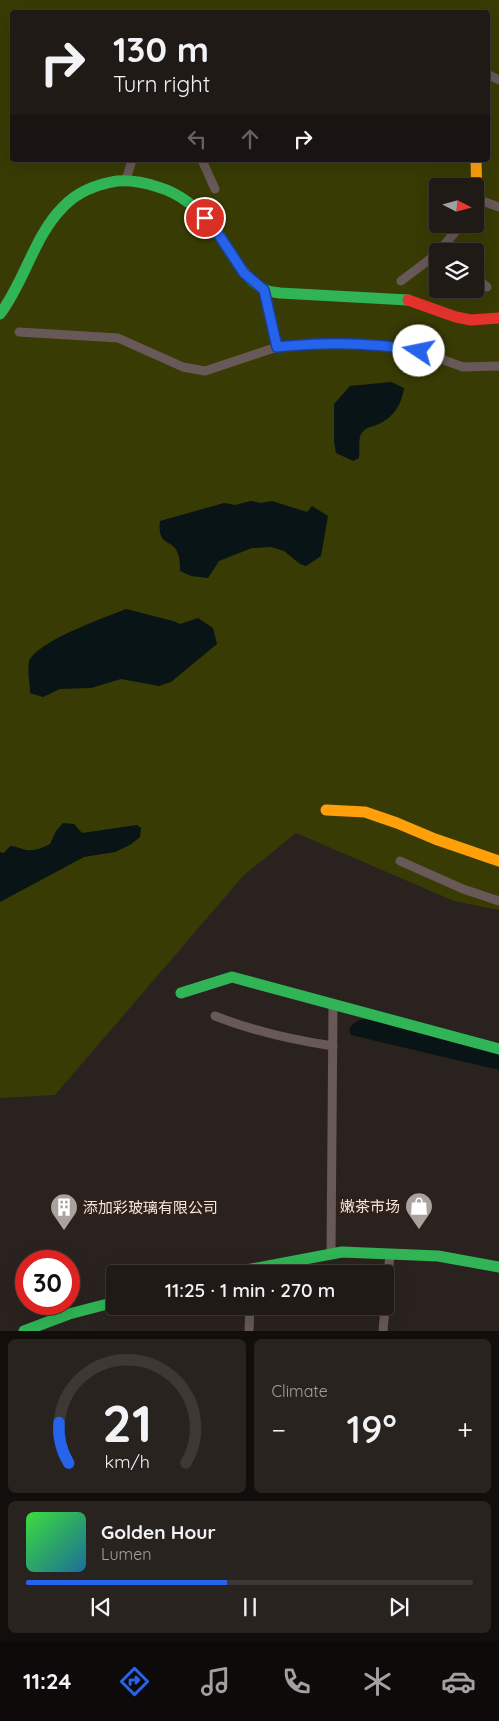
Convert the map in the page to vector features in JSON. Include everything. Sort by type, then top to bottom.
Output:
[{"type":"street","points":[[126,180],[131,162]]},
{"type":"street","points":[[203,162],[215,189]]},
{"type":"street","points":[[476,162],[476,178]]},
{"type":"street","points":[[0,314],[10,303],[43,235],[65,205],[82,193],[105,182],[126,180],[166,188],[180,195],[195,207],[215,229],[244,273],[264,290],[280,293],[408,300],[456,317],[471,320],[499,318]]},
{"type":"street","points":[[484,203],[499,207]]},
{"type":"street","points":[[446,243],[454,233]]},
{"type":"street","points":[[401,281],[429,259]]},
{"type":"street","points":[[264,290],[277,347]]},
{"type":"street","points":[[19,332],[118,338],[183,367],[205,371],[277,347],[315,343],[392,346],[419,351],[463,367],[499,366]]},
{"type":"street","points":[[326,810],[365,812],[397,822],[435,839],[499,861]]},
{"type":"street","points":[[400,861],[463,889],[499,901]]},
{"type":"street","points":[[181,993],[232,977],[333,1006],[499,1049]]},
{"type":"street","points":[[331,1254],[333,1006]]},
{"type":"street","points":[[215,1016],[232,1023],[295,1040],[333,1046]]},
{"type":"street","points":[[278,1265],[342,1252],[438,1256],[499,1267]]},
{"type":"street","points":[[383,1331],[390,1254]]},
{"type":"street","points":[[24,1331],[69,1314],[106,1304]]},
{"type":"street","points":[[249,1331],[250,1315]]},
{"type":"shaded area","points":[[0,0],[499,0],[499,910],[454,901],[296,833],[244,875],[55,1095],[0,1098]]},
{"type":"shaded area","points":[[391,382],[404,388],[400,403],[394,413],[386,420],[363,431],[360,439],[359,458],[353,461],[336,453],[334,442],[334,404],[350,386]]},
{"type":"shaded area","points":[[251,501],[261,503],[272,501],[307,512],[312,506],[328,516],[321,556],[306,566],[300,564],[284,551],[271,547],[252,548],[219,561],[208,578],[191,576],[180,571],[176,549],[163,539],[160,521],[224,503],[235,505]]},
{"type":"shaded area","points":[[126,609],[180,624],[198,618],[213,628],[217,644],[171,682],[159,686],[121,679],[91,688],[60,689],[43,697],[30,693],[28,666],[34,654],[44,646],[72,631]]},
{"type":"shaded area","points":[[63,823],[74,824],[82,833],[137,825],[141,828],[140,837],[130,845],[115,852],[84,857],[0,902],[0,852],[4,853],[10,846],[29,850],[38,849],[50,844],[56,831]]},
{"type":"shaded area","points":[[368,1018],[499,1054],[499,1070],[351,1035],[349,1030],[355,1023]]},
{"type":"traffic: fast","points":[[0,314],[9,301],[44,231],[63,207],[75,197],[88,190],[117,181],[138,182],[158,187],[190,203],[215,229],[247,276],[266,290],[280,293],[408,300]]},
{"type":"traffic: fast","points":[[181,993],[232,977],[499,1049]]},
{"type":"traffic: fast","points":[[273,1265],[342,1252],[438,1256],[499,1267]]},
{"type":"traffic: fast","points":[[24,1331],[69,1314],[106,1304]]},
{"type":"traffic: slow","points":[[476,162],[476,178]]},
{"type":"traffic: slow","points":[[326,810],[365,812],[499,861]]},
{"type":"traffic: jam","points":[[408,300],[456,317],[471,320],[499,318]]},
{"type":"place","name":"嫩茶市场","points":[[419,1230]]},
{"type":"place","name":"添加彩玻璃有限公司","points":[[64,1231]]},
{"type":"route","points":[[205,218],[215,229],[244,273],[264,290],[277,347],[315,343],[392,346],[419,351]]}]
